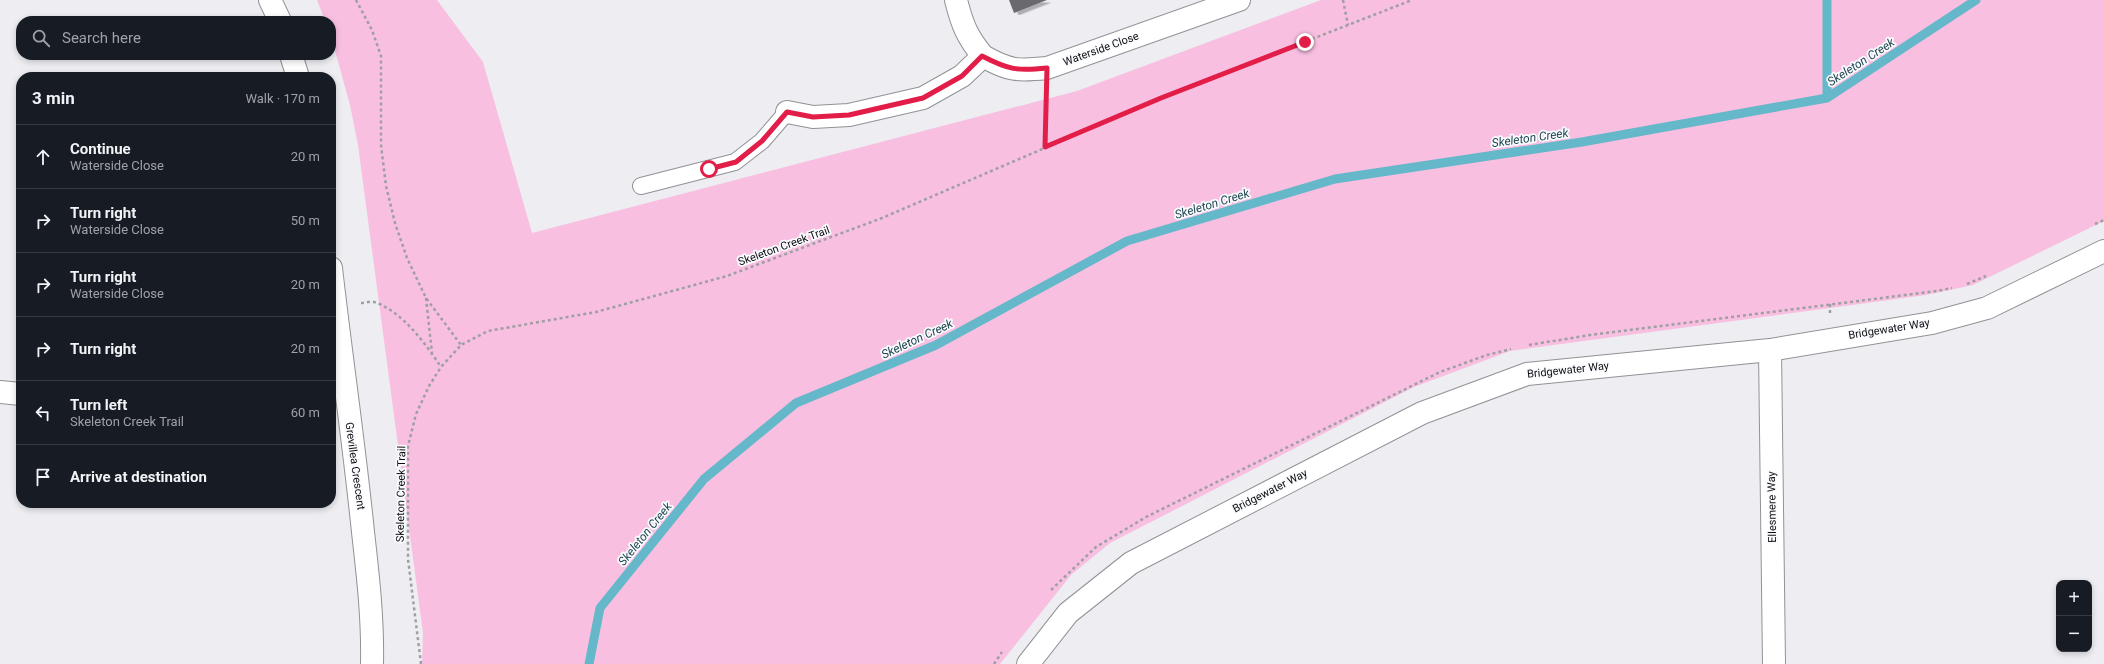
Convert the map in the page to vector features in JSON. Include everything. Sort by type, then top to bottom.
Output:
[{"type":"street","points":[[270,0],[278,16]]},
{"type":"street","points":[[787,112],[813,117],[849,115],[923,98],[962,76],[982,56],[970,41],[962,26],[956,0]]},
{"type":"street","name":"Waterside Close","points":[[982,56],[1002,67],[1022,71],[1047,68],[1240,0]]},
{"type":"street","points":[[293,60],[296,72]]},
{"type":"street","name":"Bridgewater Way","points":[[1028,664],[1068,613],[1131,563],[1422,413],[1527,374],[1770,350],[1932,323],[1987,308],[2104,251]]},
{"type":"street","name":"Grevillea Crescent","points":[[336,344],[337,382],[359,491],[373,628],[372,664]]},
{"type":"street","name":"Ellesmere Way","points":[[1770,350],[1774,664]]},
{"type":"street","points":[[0,392],[16,394]]},
{"type":"lane","points":[[641,186],[736,162],[762,141],[787,112]]},
{"type":"path","points":[[356,0],[372,30],[381,56],[381,145],[386,186],[393,216],[407,258],[426,298],[461,345]]},
{"type":"path","points":[[1343,0],[1348,25]]},
{"type":"path","name":"Skeleton Creek Trail","points":[[421,664],[408,559],[408,446],[416,414],[441,367],[461,345],[488,331],[596,312],[728,276],[882,218],[1161,98],[1412,0]]},
{"type":"path","points":[[1045,147],[1047,68]]},
{"type":"path","points":[[426,298],[432,353]]},
{"type":"path","points":[[336,305],[373,302],[399,316],[423,340],[441,367]]},
{"type":"shaded area","points":[[317,0],[437,0],[483,62],[532,233],[1077,91],[1321,0],[2104,0],[2104,221],[1973,285],[1926,295],[1510,351],[1414,387],[1110,543],[1071,575],[1000,664],[422,664],[423,633],[358,145],[350,105],[336,54],[336,16],[323,16]]},
{"type":"building","points":[[1009,0],[1047,0],[1014,13]]},
{"type":"waterway","points":[[1827,0],[1827,98]]},
{"type":"waterway","name":"Skeleton Creek","points":[[589,664],[600,608],[704,479],[796,403],[936,345],[1127,241],[1335,179],[1582,142],[1827,98],[1976,0]]},
{"type":"route","points":[[709,169],[736,162],[762,141],[787,112],[813,117],[849,115],[923,98],[942,89],[962,76],[982,56],[1002,67],[1022,71],[1047,68],[1045,147],[1161,98],[1305,42]]}]
